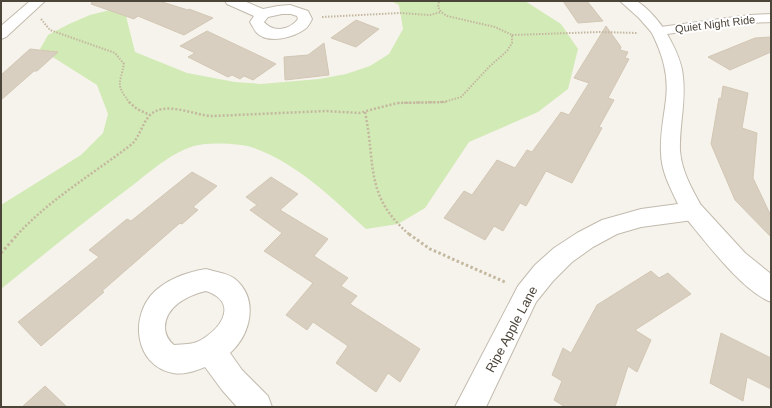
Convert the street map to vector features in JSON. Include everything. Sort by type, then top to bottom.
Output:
[{"type":"street","points":[[1,34],[38,1]]},
{"type":"street","points":[[232,1],[263,14]]},
{"type":"street","points":[[627,1],[644,15],[659,33],[670,55],[675,78],[670,148],[672,164],[678,184],[693,211],[736,260],[771,290]]},
{"type":"street","points":[[288,9],[298,11],[306,18],[305,23],[300,28],[291,32],[272,33],[265,32],[259,27],[257,22],[263,14],[270,11],[288,9]]},
{"type":"street","name":"Quiet Night Ride","points":[[659,33],[750,19],[771,18]]},
{"type":"street","name":"Ripe Apple Lane","points":[[470,407],[527,294],[544,273],[563,255],[584,240],[610,227],[641,218],[693,211]]},
{"type":"street","points":[[212,351],[232,380],[257,407]]},
{"type":"path","points":[[439,1],[438,7],[441,12],[447,16],[495,27],[512,35],[621,32],[659,33]]},
{"type":"path","points":[[306,18],[337,15],[400,13],[430,15],[441,12]]},
{"type":"path","points":[[22,16],[41,19],[45,26],[50,30],[115,53],[124,63],[119,81],[122,90],[135,108],[150,115]]},
{"type":"path","points":[[1,253],[31,220],[55,200],[134,143],[144,122],[150,115],[158,110],[171,108],[204,116],[287,111],[365,112],[402,102],[443,102],[458,99],[468,91],[485,70],[508,50],[512,43],[512,35]]},
{"type":"path","points":[[365,112],[369,127],[370,148],[376,188],[385,210],[396,225],[413,239],[438,253],[475,268],[527,294]]},
{"type":"green space","points":[[391,1],[525,1],[561,24],[578,49],[568,89],[538,112],[469,142],[425,208],[398,224],[366,229],[300,172],[254,148],[233,144],[216,144],[200,145],[185,149],[160,164],[80,225],[1,289],[1,205],[81,155],[103,133],[108,114],[97,85],[40,49],[48,35],[90,15],[114,9],[126,16],[135,52],[187,73],[235,82],[261,84],[319,79],[346,74],[370,66],[389,54],[403,29],[399,5]]},
{"type":"building","points":[[92,1],[164,1],[162,2],[188,10],[189,9],[213,18],[184,35],[138,16],[134,19],[91,4]]},
{"type":"building","points":[[563,1],[587,1],[603,21],[578,23]]},
{"type":"building","points":[[356,20],[379,29],[356,47],[331,38]]},
{"type":"building","points":[[606,26],[621,47],[620,50],[628,52],[625,58],[629,59],[608,98],[614,100],[599,127],[602,128],[572,183],[546,171],[526,206],[520,203],[503,231],[494,226],[485,240],[444,218],[464,191],[472,195],[497,160],[515,168],[527,150],[532,152],[561,112],[569,115],[589,83],[574,78]]},
{"type":"building","points":[[207,31],[276,64],[253,80],[244,76],[240,79],[232,75],[228,77],[188,57],[195,53],[180,46]]},
{"type":"building","points":[[771,37],[771,52],[730,70],[708,57],[755,38]]},
{"type":"building","points":[[324,43],[329,75],[285,80],[284,57],[308,55]]},
{"type":"building","points":[[30,49],[58,52],[1,100],[1,75]]},
{"type":"building","points":[[723,86],[748,93],[742,128],[757,133],[753,178],[771,216],[771,237],[735,200],[711,144],[719,98],[721,99]]},
{"type":"building","points":[[192,172],[217,186],[193,207],[198,210],[182,224],[180,223],[102,291],[104,292],[41,346],[18,322],[99,257],[89,250],[127,219],[131,221]]},
{"type":"building","points":[[271,177],[298,194],[280,210],[328,239],[314,256],[348,278],[341,286],[357,296],[350,304],[420,349],[400,382],[388,373],[376,392],[336,363],[348,346],[313,322],[307,330],[286,315],[313,283],[264,251],[282,233],[250,210],[257,205],[246,197]]},
{"type":"building","points":[[651,271],[659,278],[668,273],[691,294],[635,330],[651,340],[637,372],[628,366],[615,407],[565,407],[554,400],[562,381],[552,375],[563,348],[571,353],[597,305]]},
{"type":"building","points":[[721,333],[771,358],[771,389],[747,377],[743,401],[710,383]]},
{"type":"building","points":[[45,386],[67,407],[22,407]]}]
